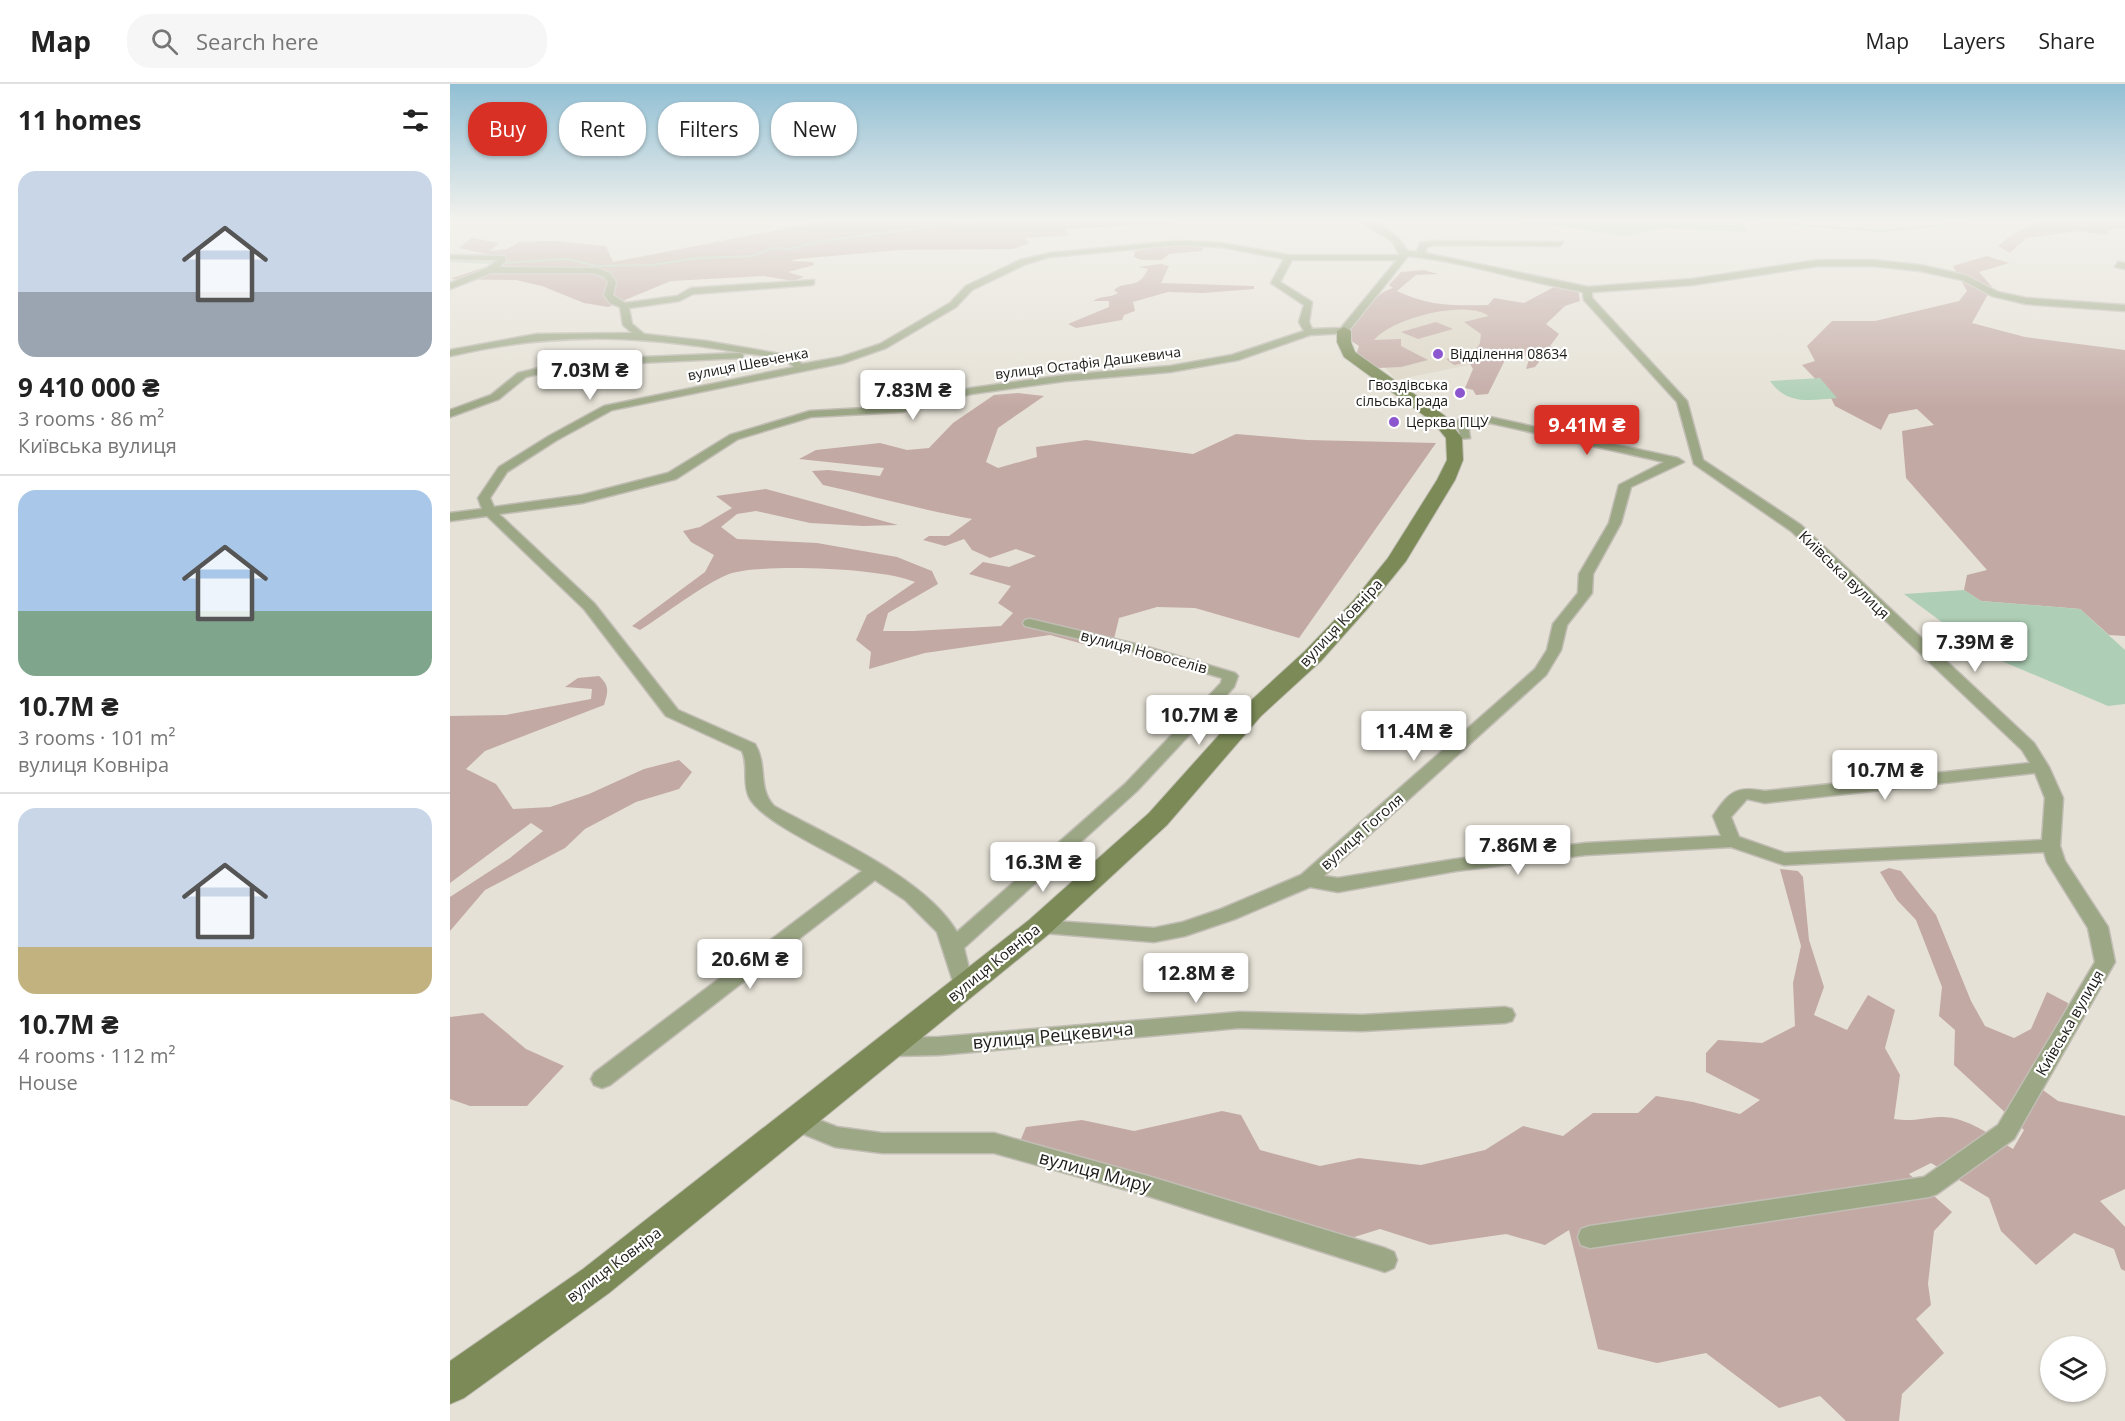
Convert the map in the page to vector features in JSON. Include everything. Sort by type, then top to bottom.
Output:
[{"type":"street","points":[[612,282],[608,295],[613,301],[624,306],[679,298],[691,291],[806,282]]},
{"type":"street","name":"вулиця Шевченка","points":[[489,511],[484,498],[503,470],[553,438],[608,408],[643,399],[794,371],[800,367],[821,366],[883,346],[953,305],[969,288],[981,282]]},
{"type":"street","points":[[1275,282],[1309,304],[1304,322],[1309,332]]},
{"type":"street","points":[[1382,282],[1351,319],[1344,331],[1344,342],[1349,354],[1439,419],[1454,438],[1466,436],[1462,421],[1477,419],[1571,437],[1675,462],[1698,462],[1689,416],[1682,401],[1587,298],[1588,290]]},
{"type":"street","name":"вулиця Шевченка","points":[[1551,282],[1588,290],[1687,282]]},
{"type":"street","name":"вулиця Шевченка","points":[[1970,282],[1995,294],[2026,301],[2125,308]]},
{"type":"street","points":[[624,306],[628,325],[640,335]]},
{"type":"street","name":"вулиця Остафія Дашкевича","points":[[450,517],[582,499],[672,476],[734,437],[810,414],[902,409],[972,391],[1065,378],[1170,369],[1234,358],[1309,332],[1344,331]]},
{"type":"street","points":[[450,353],[482,344],[594,332],[689,340],[792,359],[800,367]]},
{"type":"street","points":[[450,414],[495,397],[522,375],[572,363],[639,358],[775,356]]},
{"type":"street","name":"вулиця Ковніра","points":[[450,1384],[596,1281],[799,1122],[888,1047],[964,989],[1039,927],[1158,819],[1253,711],[1313,656],[1362,604],[1396,561],[1446,480],[1455,460],[1454,438]]},
{"type":"street","name":"вулиця Гоголя","points":[[1039,927],[1154,935],[1185,929],[1228,914],[1308,879],[1541,672],[1554,650],[1560,624],[1585,593],[1586,574],[1615,523],[1625,485],[1675,462]]},
{"type":"street","name":"Київська вулиця","points":[[1590,1237],[1929,1187],[2006,1132],[2105,962],[2098,927],[2056,862],[2051,846],[2054,798],[2041,767],[2028,747],[1796,528],[1698,462]]},
{"type":"street","points":[[489,511],[589,606],[672,712],[749,748],[756,759],[754,789],[757,801],[768,810],[873,871],[930,910],[944,927],[953,945],[964,989]]},
{"type":"street","name":"вулиця Новоселів","points":[[953,945],[1099,820],[1182,739],[1229,684],[1230,676],[1194,664],[1030,623]]},
{"type":"street","points":[[2041,767],[1765,797],[1743,793],[1722,816],[1732,841],[1784,859],[2051,846]]},
{"type":"street","name":"вулиця Гоголя","points":[[1308,879],[1338,885],[1456,865],[1586,849],[1732,841]]},
{"type":"street","points":[[602,1078],[873,871]]},
{"type":"street","name":"вулиця Рецкевича","points":[[888,1047],[939,1046],[1239,1020],[1362,1023],[1505,1015]]},
{"type":"street","name":"вулиця Миру","points":[[799,1122],[835,1137],[882,1143],[994,1143],[1148,1186],[1385,1260]]},
{"type":"shaded area","points":[[526,282],[668,282],[608,307],[584,303],[542,286]]},
{"type":"shaded area","points":[[1134,282],[1161,282],[1254,286],[1254,289],[1203,293],[1168,292],[1133,302],[1135,311],[1124,315],[1122,320],[1076,328],[1068,324],[1109,307],[1109,301],[1093,301],[1115,295],[1118,293],[1114,290]]},
{"type":"shaded area","points":[[1391,282],[1407,282],[1397,291],[1420,300],[1452,305],[1488,305],[1494,298],[1524,303],[1554,287],[1578,290],[1580,301],[1565,306],[1546,324],[1559,334],[1550,346],[1566,354],[1553,358],[1542,358],[1535,367],[1526,369],[1530,356],[1508,354],[1488,394],[1476,395],[1473,390],[1465,388],[1473,369],[1469,362],[1454,365],[1446,359],[1475,351],[1480,343],[1481,334],[1464,322],[1489,316],[1478,311],[1447,310],[1412,318],[1383,332],[1374,340],[1401,339],[1401,346],[1428,360],[1401,367],[1378,368],[1356,355],[1359,346],[1350,340],[1348,331],[1350,325],[1374,299],[1393,288],[1389,285]]},
{"type":"shaded area","points":[[1962,282],[1988,282],[1992,287],[1972,323],[2025,337],[2125,350],[2125,636],[2109,635],[2080,609],[1981,601],[1964,590],[1967,575],[1987,570],[1906,478],[1902,431],[1934,425],[1917,409],[1889,414],[1881,430],[1835,406],[1828,392],[1802,365],[1815,361],[1807,346],[1832,321],[1875,321],[1959,301],[1967,291]]},
{"type":"shaded area","points":[[1441,307],[1510,307],[1488,361],[1396,380],[1356,333]]},
{"type":"shaded area","points":[[1436,322],[1453,329],[1418,339],[1401,332]]},
{"type":"shaded area","points":[[1820,378],[1837,398],[1800,400],[1792,398],[1777,389],[1770,381]]},
{"type":"shaded area","points":[[1018,393],[1044,396],[998,428],[986,462],[998,468],[1037,457],[1036,447],[1086,440],[1193,454],[1236,434],[1307,440],[1436,443],[1299,638],[1195,608],[1157,607],[1119,618],[1113,643],[1083,644],[1050,635],[925,653],[869,669],[871,652],[856,640],[867,615],[915,582],[877,573],[794,568],[729,574],[719,578],[640,630],[632,626],[705,572],[714,555],[691,542],[683,531],[700,527],[732,508],[716,496],[766,489],[898,525],[810,523],[756,511],[737,514],[721,527],[737,539],[817,543],[897,557],[932,571],[938,584],[888,613],[883,631],[1001,626],[1013,613],[998,603],[1011,586],[969,574],[983,562],[1009,567],[1036,556],[1016,549],[990,558],[972,550],[964,539],[945,546],[923,540],[929,536],[949,536],[972,519],[823,485],[812,471],[828,470],[880,476],[884,468],[799,459],[816,450],[880,443],[907,450],[929,448],[953,423],[994,395]]},
{"type":"shaded area","points":[[1964,590],[1981,601],[2080,609],[2125,650],[2125,704],[2108,706],[1985,654],[1904,594]]},
{"type":"shaded area","points":[[599,676],[607,689],[604,705],[485,751],[466,769],[496,784],[513,809],[550,807],[589,794],[644,769],[679,760],[692,772],[679,789],[636,802],[585,829],[565,848],[485,890],[450,931],[450,897],[510,858],[543,831],[531,823],[450,883],[450,716],[506,715],[591,699],[592,689],[565,687],[578,678]]},
{"type":"shaded area","points":[[1889,868],[1901,871],[1936,915],[1971,1001],[1985,1026],[2014,1038],[2031,1029],[2047,992],[2068,1003],[2065,1017],[2028,1079],[2058,1101],[2125,1116],[2125,1189],[2100,1201],[2125,1227],[2125,1271],[2121,1269],[2114,1249],[2074,1233],[2036,1265],[2001,1231],[1989,1198],[1931,1163],[1909,1174],[1952,1212],[1934,1231],[1928,1284],[1931,1305],[1916,1319],[1944,1353],[1902,1394],[1899,1421],[1846,1421],[1820,1396],[1779,1408],[1706,1353],[1657,1363],[1598,1349],[1569,1230],[1545,1245],[1506,1234],[1430,1245],[1380,1229],[1348,1239],[1019,1144],[1026,1127],[1082,1120],[1134,1131],[1222,1111],[1241,1115],[1260,1150],[1320,1166],[1359,1158],[1421,1165],[1485,1150],[1523,1126],[1563,1136],[1593,1113],[1638,1113],[1656,1096],[1693,1102],[1740,1114],[1760,1100],[1706,1072],[1706,1053],[1718,1040],[1762,1043],[1795,1026],[1793,983],[1801,946],[1780,869],[1798,871],[1803,877],[1809,940],[1824,987],[1814,1015],[1847,1030],[1868,995],[1895,1010],[1885,1048],[1900,1075],[1894,1119],[1940,1117],[1959,1120],[1969,1123],[2013,1149],[2024,1130],[1954,1065],[1955,1030],[1939,1016],[1942,987],[1916,920],[1897,900],[1880,872]]},
{"type":"shaded area","points":[[483,1013],[526,1049],[564,1066],[527,1106],[470,1106],[450,1099],[450,1017]]},
{"type":"place","name":"Відділення 08634","points":[[1438,354]]},
{"type":"place","name":"Гвоздівська сільська рада","points":[[1460,393]]},
{"type":"place","name":"Церква ПЦУ","points":[[1394,422]]}]
